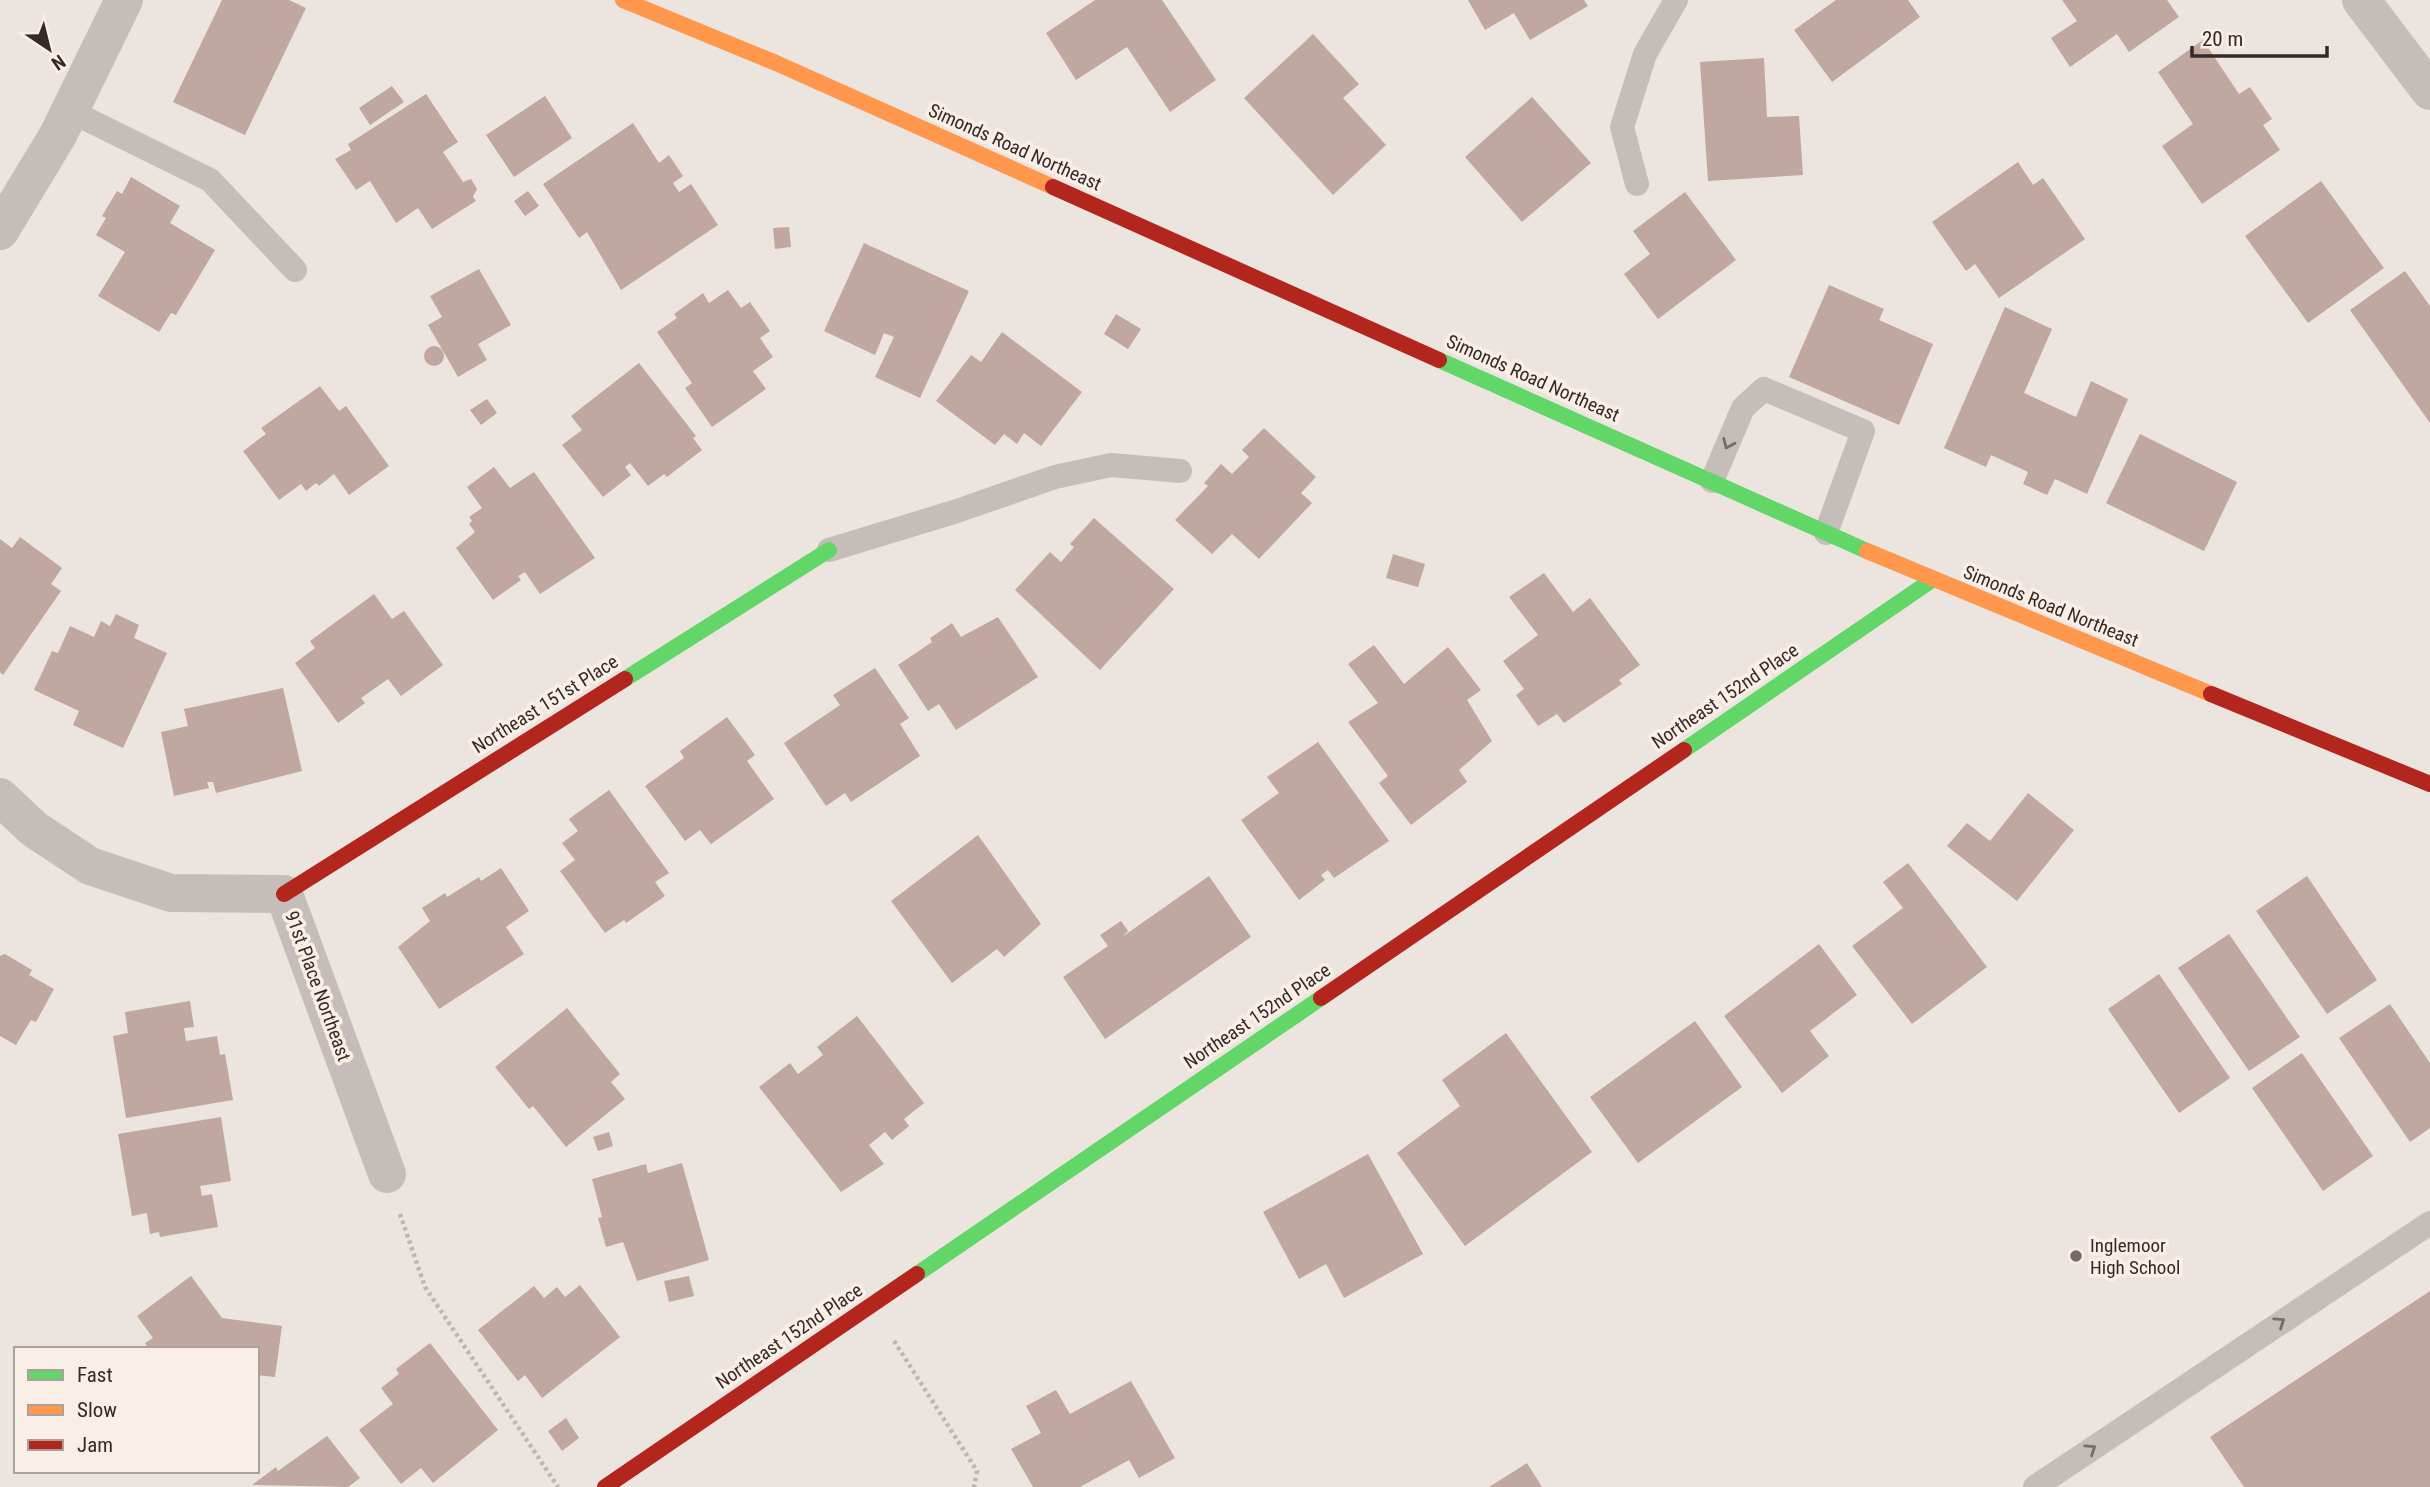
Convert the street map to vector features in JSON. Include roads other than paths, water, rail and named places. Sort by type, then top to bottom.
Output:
[{"type":"street","points":[[0,231],[70,111],[124,0]]},
{"type":"street","name":"Simonds Road Northeast","points":[[623,0],[789,69],[1932,580],[2430,784]]},
{"type":"street","points":[[2361,0],[2430,91]]},
{"type":"street","name":"Northeast 151st Place","points":[[284,894],[829,550]]},
{"type":"street","name":"Northeast 152nd Place","points":[[605,1487],[1932,580]]},
{"type":"street","name":"91st Place Northeast","points":[[0,797],[34,829],[90,866],[101,870],[171,893],[284,894],[387,1174]]},
{"type":"lane","points":[[1637,184],[1622,127],[1645,54],[1675,0]]},
{"type":"lane","points":[[70,111],[211,180],[295,270]]},
{"type":"lane","points":[[1712,481],[1743,408],[1764,389],[1863,431],[1826,533]]},
{"type":"lane","points":[[829,550],[954,512],[1055,477],[1111,465],[1180,471]]},
{"type":"lane","points":[[2035,1487],[2394,1244],[2430,1223]]},
{"type":"place","name":"Inglemoor High School","points":[[2076,1256]]}]
